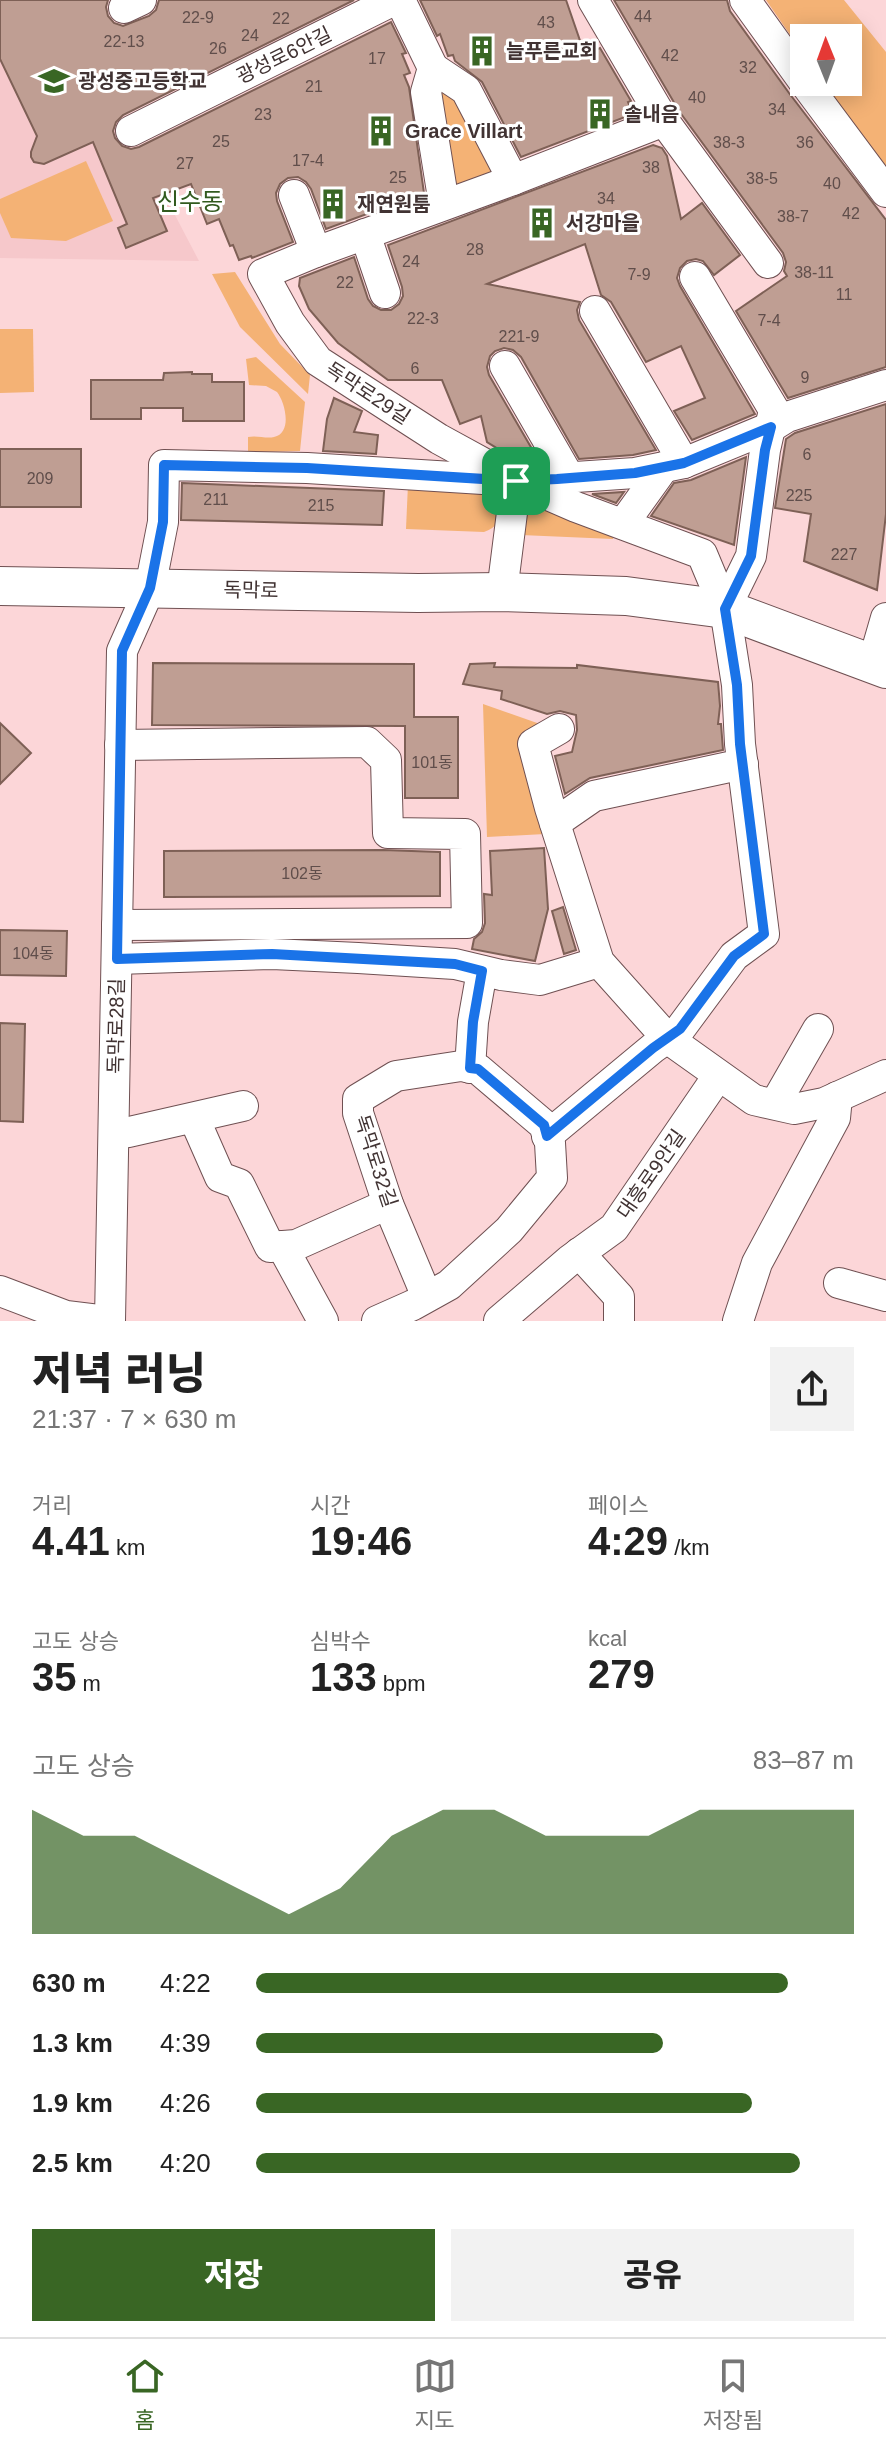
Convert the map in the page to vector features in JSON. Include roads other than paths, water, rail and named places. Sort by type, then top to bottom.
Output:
[{"type":"main road","name":"독막로","points":[[0,586],[626,596],[725,609],[880,666]]},
{"type":"street","points":[[397,0],[433,68],[466,90],[513,180]]},
{"type":"street","name":"광성로6안길","points":[[131,131],[397,0]]},
{"type":"street","points":[[593,0],[664,121],[768,263]]},
{"type":"street","points":[[745,0],[790,63]]},
{"type":"street","points":[[433,68],[426,92],[444,204]]},
{"type":"street","points":[[814,96],[886,192]]},
{"type":"street","name":"독막로29길","points":[[664,121],[263,274],[290,323],[318,361],[439,439],[516,481],[702,554],[725,609]]},
{"type":"street","points":[[294,195],[316,252]]},
{"type":"street","points":[[365,234],[385,293]]},
{"type":"street","points":[[547,1136],[680,1029],[734,956],[764,934],[743,764],[737,685],[725,609],[751,556],[765,450],[774,410],[695,277]]},
{"type":"street","points":[[595,311],[674,465]]},
{"type":"street","points":[[505,366],[569,477]]},
{"type":"street","points":[[502,592],[516,481],[635,473],[674,465],[771,427],[787,417],[886,385]]},
{"type":"street","name":"독막로29길","points":[[150,588],[163,522],[164,465],[307,468],[516,481]]},
{"type":"street","points":[[623,524],[674,465]]},
{"type":"street","name":"독막로28길","points":[[108,1321],[122,651],[150,588]]},
{"type":"street","name":"독막로","points":[[880,666],[886,618]]},
{"type":"street","points":[[559,729],[533,744],[599,962],[667,1038],[754,1100],[794,1109],[824,1103],[886,1075]]},
{"type":"street","points":[[117,925],[467,923],[465,834],[388,833],[386,760],[367,742],[120,745]]},
{"type":"street","points":[[555,823],[594,796],[743,764]]},
{"type":"street","points":[[117,959],[272,954],[455,964],[540,980],[599,962]]},
{"type":"street","points":[[377,1321],[449,1285],[509,1230],[552,1178],[550,1143],[544,1125],[478,1069],[470,1068],[473,1022],[482,971]]},
{"type":"street","points":[[775,1104],[818,1029]]},
{"type":"street","name":"독막로32길","points":[[427,1297],[388,1204],[358,1113],[358,1099],[396,1076],[461,1066],[470,1068]]},
{"type":"street","name":"대흥로9안길","points":[[499,1321],[579,1253],[614,1228],[718,1076]]},
{"type":"street","points":[[738,1321],[757,1263],[835,1118],[837,1097]]},
{"type":"street","points":[[114,1133],[243,1106]]},
{"type":"street","points":[[194,1118],[220,1177],[239,1184],[270,1247],[296,1245],[388,1204]]},
{"type":"street","points":[[282,1246],[323,1321]]},
{"type":"street","points":[[579,1253],[619,1297],[619,1321]]},
{"type":"street","points":[[839,1283],[886,1296]]},
{"type":"street","points":[[0,1291],[66,1316],[108,1321]]},
{"type":"place","name":"늘푸른교회","points":[[482,51]]},
{"type":"place","name":"광성중고등학교","points":[[54,81]]},
{"type":"place","name":"솔내음","points":[[600,114]]},
{"type":"place","name":"Grace Villart","points":[[381,131]]},
{"type":"place","name":"재연원툼","points":[[333,204]]},
{"type":"place","name":"서강마을","points":[[542,223]]},
{"type":"district","name":"신수동","points":[[190,201]]}]
